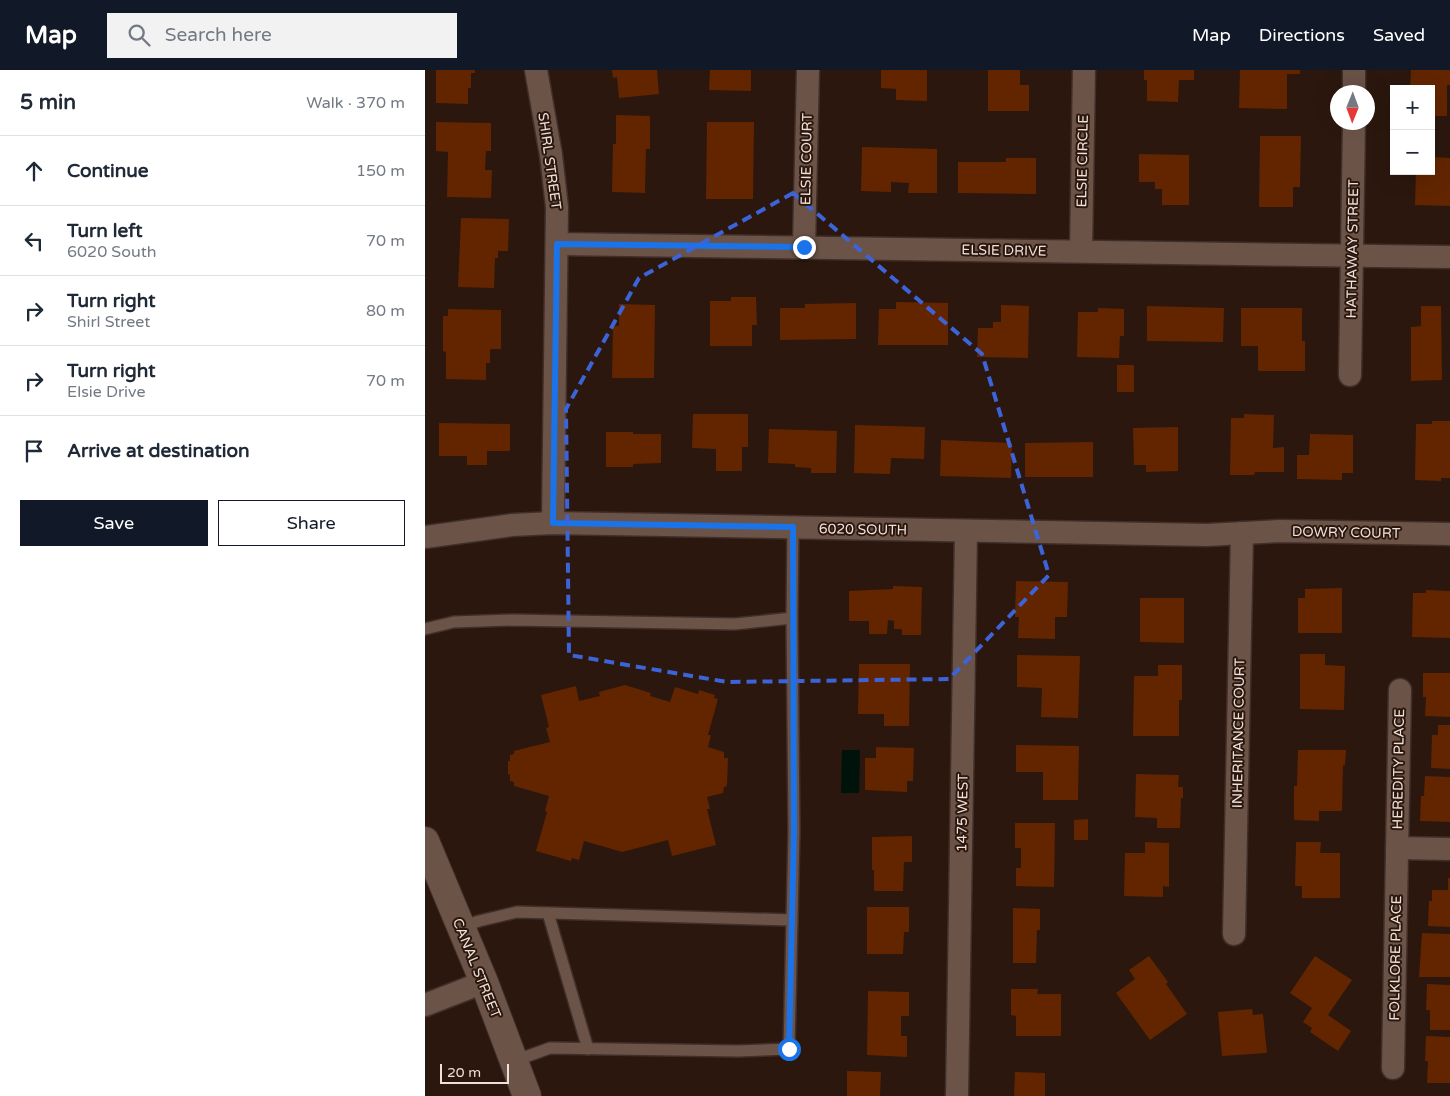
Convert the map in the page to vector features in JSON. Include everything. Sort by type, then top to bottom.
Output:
[{"type":"street","name":"SHIRL STREET","points":[[536,70],[555,183],[557,244],[553,523]]},
{"type":"street","name":"ELSIE COURT","points":[[804,247],[808,70]]},
{"type":"street","name":"ELSIE CIRCLE","points":[[1081,251],[1084,70]]},
{"type":"street","points":[[1354,85],[1355,70]]},
{"type":"street","name":"HATHAWAY STREET","points":[[1350,375],[1354,130]]},
{"type":"street","name":"ELSIE DRIVE","points":[[557,244],[1450,257]]},
{"type":"street","name":"6020 SOUTH","points":[[425,537],[512,525],[553,523],[966,531],[1242,533]]},
{"type":"street","name":"1475 WEST","points":[[957,1096],[966,531]]},
{"type":"street","name":"DOWRY COURT","points":[[1242,533],[1280,531],[1450,534]]},
{"type":"street","name":"INHERITANCE COURT","points":[[1234,934],[1242,533]]},
{"type":"street","name":"HEREDITY PLACE","points":[[1397,848],[1400,690]]},
{"type":"street","name":"CANAL STREET","points":[[425,841],[484,982],[527,1096]]},
{"type":"street","points":[[1397,848],[1450,849]]},
{"type":"street","name":"FOLKLORE PLACE","points":[[1393,1068],[1397,848]]},
{"type":"street","points":[[425,1005],[484,982]]},
{"type":"lane","points":[[514,1061],[550,1048],[738,1051],[789,1049],[794,831],[793,527]]},
{"type":"lane","points":[[425,629],[454,622],[512,620],[735,624],[792,618]]},
{"type":"lane","points":[[461,927],[517,912],[791,920]]},
{"type":"lane","points":[[549,913],[588,1049]]},
{"type":"highlighted area","points":[[793,193],[982,354],[1049,575],[949,679],[727,682],[569,655],[566,409],[639,278]]},
{"type":"shaded area","points":[[842,750],[860,750],[859,793],[841,793]]},
{"type":"building","points":[[436,70],[475,70],[475,73],[471,73],[471,88],[468,88],[468,104],[436,103]]},
{"type":"building","points":[[612,70],[657,70],[659,94],[619,98],[617,77],[613,78]]},
{"type":"building","points":[[710,70],[751,70],[751,91],[709,90]]},
{"type":"building","points":[[881,70],[927,70],[927,101],[896,100],[896,89],[881,88]]},
{"type":"building","points":[[988,70],[1020,70],[1020,85],[1029,85],[1029,111],[988,111]]},
{"type":"building","points":[[1144,70],[1194,70],[1194,80],[1179,80],[1178,102],[1147,101],[1147,80],[1144,80]]},
{"type":"building","points":[[1240,70],[1300,70],[1300,74],[1287,74],[1287,109],[1239,108]]},
{"type":"building","points":[[1411,70],[1450,70],[1450,85],[1447,85],[1447,116],[1435,116],[1435,85],[1410,85]]},
{"type":"building","points":[[616,115],[650,116],[650,149],[646,149],[645,193],[612,192],[613,144],[616,144]]},
{"type":"building","points":[[436,122],[491,123],[491,151],[486,151],[485,170],[492,170],[491,198],[447,197],[448,152],[436,151]]},
{"type":"building","points":[[707,122],[754,122],[753,199],[706,199]]},
{"type":"building","points":[[1260,136],[1301,136],[1300,187],[1293,187],[1293,207],[1259,207]]},
{"type":"building","points":[[862,147],[937,149],[937,193],[908,193],[909,183],[891,182],[891,192],[861,191]]},
{"type":"building","points":[[1139,154],[1189,155],[1189,205],[1162,205],[1162,189],[1155,189],[1155,182],[1139,182]]},
{"type":"building","points":[[1435,157],[1450,158],[1450,206],[1415,205],[1416,175],[1435,175]]},
{"type":"building","points":[[1006,158],[1036,158],[1036,194],[958,193],[958,162],[1006,162]]},
{"type":"building","points":[[461,218],[509,219],[508,251],[498,251],[498,258],[495,258],[494,288],[458,287]]},
{"type":"building","points":[[731,297],[756,297],[757,325],[752,325],[752,346],[710,346],[710,301],[731,301]]},
{"type":"building","points":[[896,302],[948,303],[948,345],[878,345],[879,309],[896,309]]},
{"type":"building","points":[[856,303],[856,339],[780,340],[780,308],[805,308],[805,304]]},
{"type":"building","points":[[619,304],[655,305],[654,378],[612,378],[613,326],[619,326]]},
{"type":"building","points":[[1001,305],[1029,306],[1028,358],[977,357],[978,328],[993,328],[993,322],[1001,322]]},
{"type":"building","points":[[1147,306],[1224,308],[1223,342],[1147,341]]},
{"type":"building","points":[[1421,306],[1441,306],[1442,380],[1411,381],[1411,327],[1421,326]]},
{"type":"building","points":[[1098,308],[1124,309],[1124,336],[1120,336],[1119,358],[1077,357],[1078,312],[1098,312]]},
{"type":"building","points":[[1241,308],[1302,308],[1302,341],[1305,341],[1305,371],[1258,371],[1258,346],[1241,346]]},
{"type":"building","points":[[448,309],[501,310],[501,349],[490,349],[490,363],[486,363],[486,380],[446,379],[446,352],[443,351],[443,316],[448,316]]},
{"type":"building","points":[[1117,365],[1134,365],[1134,392],[1117,392]]},
{"type":"building","points":[[693,414],[748,414],[748,447],[742,447],[742,471],[716,471],[716,449],[692,448]]},
{"type":"building","points":[[1244,414],[1274,415],[1273,448],[1284,447],[1284,472],[1255,472],[1254,475],[1230,475],[1231,418],[1244,418]]},
{"type":"building","points":[[1432,421],[1450,421],[1450,478],[1441,478],[1441,481],[1415,480],[1416,424],[1432,424]]},
{"type":"building","points":[[439,423],[510,424],[510,451],[487,451],[487,465],[467,465],[467,456],[439,456]]},
{"type":"building","points":[[855,425],[925,427],[924,459],[891,458],[890,474],[854,473]]},
{"type":"building","points":[[1178,427],[1178,471],[1146,472],[1146,465],[1134,465],[1133,428]]},
{"type":"building","points":[[769,429],[837,431],[836,473],[811,473],[811,468],[795,467],[795,464],[768,463]]},
{"type":"building","points":[[606,432],[661,434],[661,463],[633,464],[633,467],[606,467]]},
{"type":"building","points":[[1310,434],[1353,435],[1353,473],[1342,473],[1342,480],[1297,479],[1297,455],[1309,455]]},
{"type":"building","points":[[941,440],[1012,443],[1011,478],[940,476]]},
{"type":"building","points":[[1093,442],[1093,477],[1025,477],[1025,443]]},
{"type":"building","points":[[1016,581],[1068,582],[1067,617],[1055,617],[1055,639],[1018,638],[1019,617],[1015,617]]},
{"type":"building","points":[[893,586],[922,587],[921,635],[902,635],[902,629],[894,629],[894,621],[888,620],[887,634],[869,634],[869,621],[849,621],[849,591],[893,589]]},
{"type":"building","points":[[1342,588],[1342,633],[1298,633],[1298,598],[1305,598],[1305,589]]},
{"type":"building","points":[[1426,590],[1450,591],[1450,638],[1412,637],[1413,593],[1426,593]]},
{"type":"building","points":[[1140,598],[1184,598],[1184,643],[1140,642]]},
{"type":"building","points":[[1300,654],[1325,654],[1325,665],[1345,666],[1344,710],[1300,709]]},
{"type":"building","points":[[1017,655],[1080,656],[1078,718],[1041,717],[1042,688],[1017,687]]},
{"type":"building","points":[[859,664],[910,664],[909,726],[884,726],[884,714],[858,714]]},
{"type":"building","points":[[1158,665],[1182,665],[1182,700],[1179,700],[1179,736],[1133,736],[1134,676],[1158,676]]},
{"type":"building","points":[[1423,673],[1450,673],[1450,717],[1425,716],[1426,697],[1423,697]]},
{"type":"building","points":[[625,685],[651,693],[650,696],[670,702],[675,687],[698,694],[699,690],[715,695],[714,698],[718,699],[708,735],[711,735],[708,747],[724,752],[724,758],[728,758],[727,786],[724,787],[723,793],[707,797],[710,809],[707,809],[716,845],[672,856],[668,840],[622,852],[584,841],[579,860],[572,858],[571,861],[536,851],[547,812],[545,811],[549,796],[514,786],[514,782],[510,781],[510,775],[508,774],[508,761],[510,761],[510,755],[514,754],[514,751],[550,742],[546,728],[549,727],[541,695],[576,686],[579,701],[600,696],[599,692]]},
{"type":"building","points":[[1438,725],[1450,725],[1450,769],[1431,768],[1432,735],[1438,735]]},
{"type":"building","points":[[1016,745],[1079,746],[1078,800],[1043,800],[1043,772],[1016,772]]},
{"type":"building","points":[[876,747],[914,748],[913,781],[907,781],[907,792],[865,790],[865,758],[876,758]]},
{"type":"building","points":[[1298,750],[1346,750],[1345,765],[1343,765],[1342,811],[1319,811],[1319,821],[1294,820],[1294,786],[1297,786]]},
{"type":"building","points":[[1136,774],[1179,775],[1178,787],[1183,787],[1180,828],[1157,828],[1157,818],[1135,817]]},
{"type":"building","points":[[1425,776],[1450,777],[1450,822],[1420,821],[1421,796],[1424,796]]},
{"type":"building","points":[[1088,819],[1088,840],[1074,840],[1074,820]]},
{"type":"building","points":[[1015,823],[1055,823],[1054,887],[1016,886],[1016,868],[1021,868],[1021,848],[1015,848]]},
{"type":"building","points":[[912,836],[912,862],[904,862],[903,891],[874,891],[872,837]]},
{"type":"building","points":[[1145,842],[1169,843],[1169,887],[1163,886],[1163,897],[1124,896],[1125,853],[1145,853]]},
{"type":"building","points":[[1296,842],[1321,842],[1320,853],[1340,853],[1340,898],[1302,898],[1302,886],[1295,886]]},
{"type":"building","points":[[1448,878],[1450,878],[1450,927],[1428,926],[1429,901],[1432,901],[1432,890],[1448,890]]},
{"type":"building","points":[[867,907],[909,907],[909,932],[904,932],[903,954],[867,954]]},
{"type":"building","points":[[1013,908],[1040,909],[1040,930],[1037,930],[1036,963],[1013,963]]},
{"type":"building","points":[[1422,933],[1450,934],[1450,977],[1419,977]]},
{"type":"building","points":[[1149,956],[1168,982],[1166,984],[1187,1014],[1150,1040],[1116,993],[1135,979],[1129,970]]},
{"type":"building","points":[[1315,956],[1352,980],[1328,1015],[1351,1031],[1338,1051],[1310,1032],[1312,1028],[1303,1022],[1312,1008],[1290,993]]},
{"type":"building","points":[[1427,984],[1450,985],[1450,1030],[1430,1030],[1430,1010],[1426,1010]]},
{"type":"building","points":[[1011,989],[1038,989],[1037,994],[1061,994],[1061,1036],[1016,1036],[1016,1016],[1011,1015]]},
{"type":"building","points":[[868,991],[909,992],[909,1016],[901,1016],[901,1036],[907,1036],[907,1057],[867,1055]]},
{"type":"building","points":[[1252,1009],[1253,1015],[1263,1014],[1267,1053],[1222,1056],[1218,1012]]},
{"type":"building","points":[[1426,1036],[1450,1037],[1450,1083],[1427,1083],[1428,1061],[1425,1061]]},
{"type":"building","points":[[847,1071],[881,1072],[880,1096],[847,1096]]},
{"type":"building","points":[[1015,1072],[1045,1073],[1045,1096],[1014,1096]]},
{"type":"route","points":[[789,1049],[794,831],[793,527],[553,523],[557,244],[804,247]]}]
